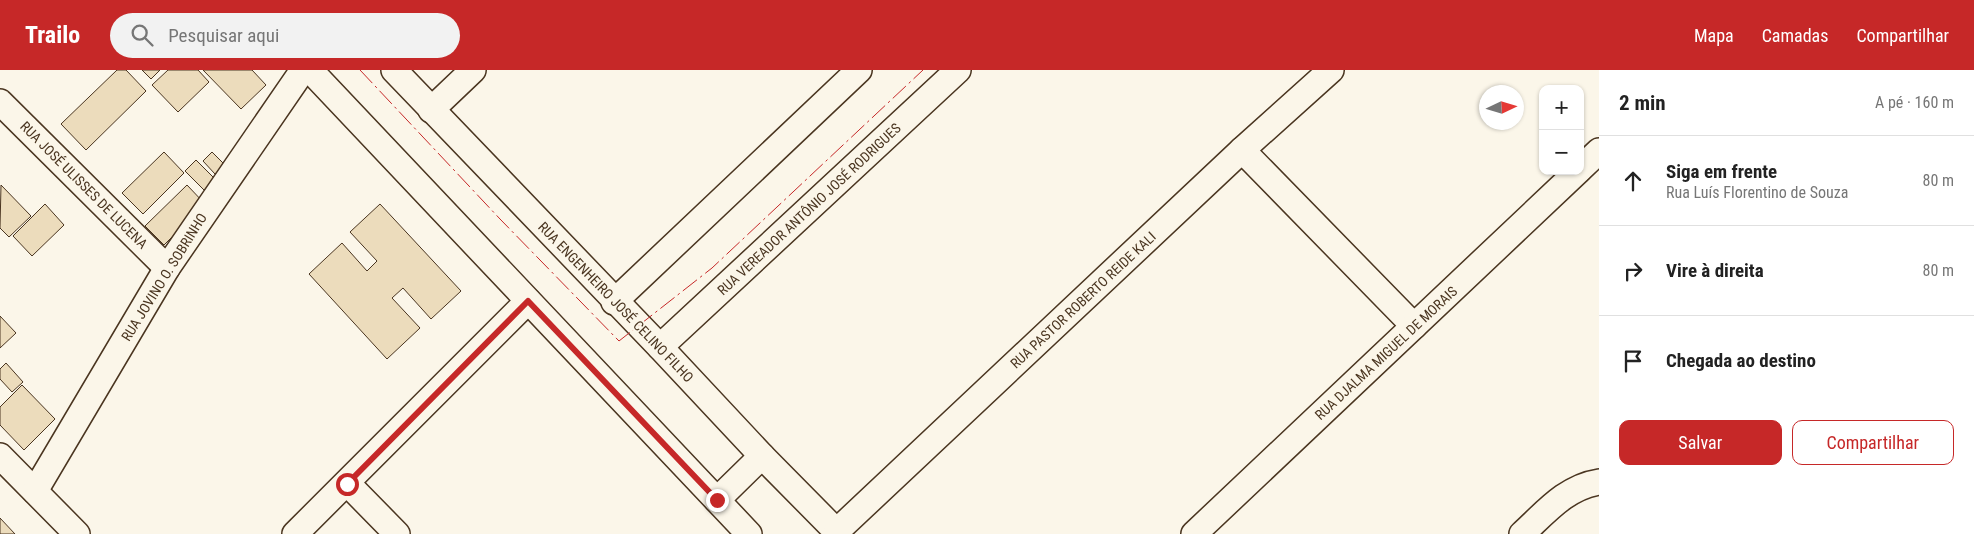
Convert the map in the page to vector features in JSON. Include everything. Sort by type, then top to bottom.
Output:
[{"type":"street","name":"RUA JOVINO O. SOBRINHO","points":[[36,491],[167,268],[303,70]]},
{"type":"street","points":[[310,70],[750,534]]},
{"type":"street","name":"RUA ENGENHEIRO JOSÉ CELINO FILHO","points":[[394,70],[614,302],[660,347],[762,456],[838,533]]},
{"type":"street","points":[[431,110],[473,70]]},
{"type":"street","points":[[614,302],[859,70]]},
{"type":"street","name":"RUA VEREADOR ANTÔNIO JOSÉ RODRIGUES","points":[[660,347],[958,70]]},
{"type":"street","name":"RUA PASTOR ROBERTO REIDE KALI","points":[[838,533],[1242,150],[1331,70]]},
{"type":"street","name":"RUA JOSÉ ULISSES DE LUCENA","points":[[0,102],[167,268]]},
{"type":"street","points":[[1242,150],[1414,326]]},
{"type":"street","name":"RUA DJALMA MIGUEL DE MORAIS","points":[[1584,165],[1599,151]]},
{"type":"street","name":"RUA DJALMA MIGUEL DE MORAIS","points":[[1194,534],[1574,175]]},
{"type":"street","points":[[295,534],[528,301]]},
{"type":"street","points":[[0,456],[77,534]]},
{"type":"street","points":[[717,500],[762,456]]},
{"type":"street","points":[[1522,534],[1564,495],[1599,482]]},
{"type":"street","points":[[347,484],[397,534]]},
{"type":"building","points":[[117,70],[126,70],[146,91],[86,150],[61,124]]},
{"type":"building","points":[[142,70],[160,70],[151,79]]},
{"type":"building","points":[[168,70],[198,70],[209,82],[178,112],[152,85]]},
{"type":"building","points":[[203,70],[252,70],[266,85],[241,109]]},
{"type":"building","points":[[164,152],[184,173],[143,214],[122,193]]},
{"type":"building","points":[[212,152],[225,165],[215,174],[203,161]]},
{"type":"building","points":[[196,160],[215,179],[204,190],[185,171]]},
{"type":"building","points":[[1,185],[31,216],[9,237],[0,228]]},
{"type":"building","points":[[187,185],[205,204],[164,245],[145,226]]},
{"type":"building","points":[[45,204],[64,225],[32,256],[13,236]]},
{"type":"building","points":[[380,204],[461,291],[431,319],[403,288],[392,298],[420,328],[387,359],[309,274],[342,243],[367,271],[377,261],[350,232]]},
{"type":"building","points":[[0,316],[16,333],[0,348]]},
{"type":"building","points":[[6,363],[23,382],[12,392],[0,379],[0,369]]},
{"type":"building","points":[[22,385],[55,419],[24,450],[0,425],[0,407]]},
{"type":"building","points":[[0,518],[15,534],[0,534]]},
{"type":"power","points":[[360,70],[500,219],[619,341],[712,268],[923,70]]},
{"type":"route","points":[[347,484],[528,301],[717,500]]}]
